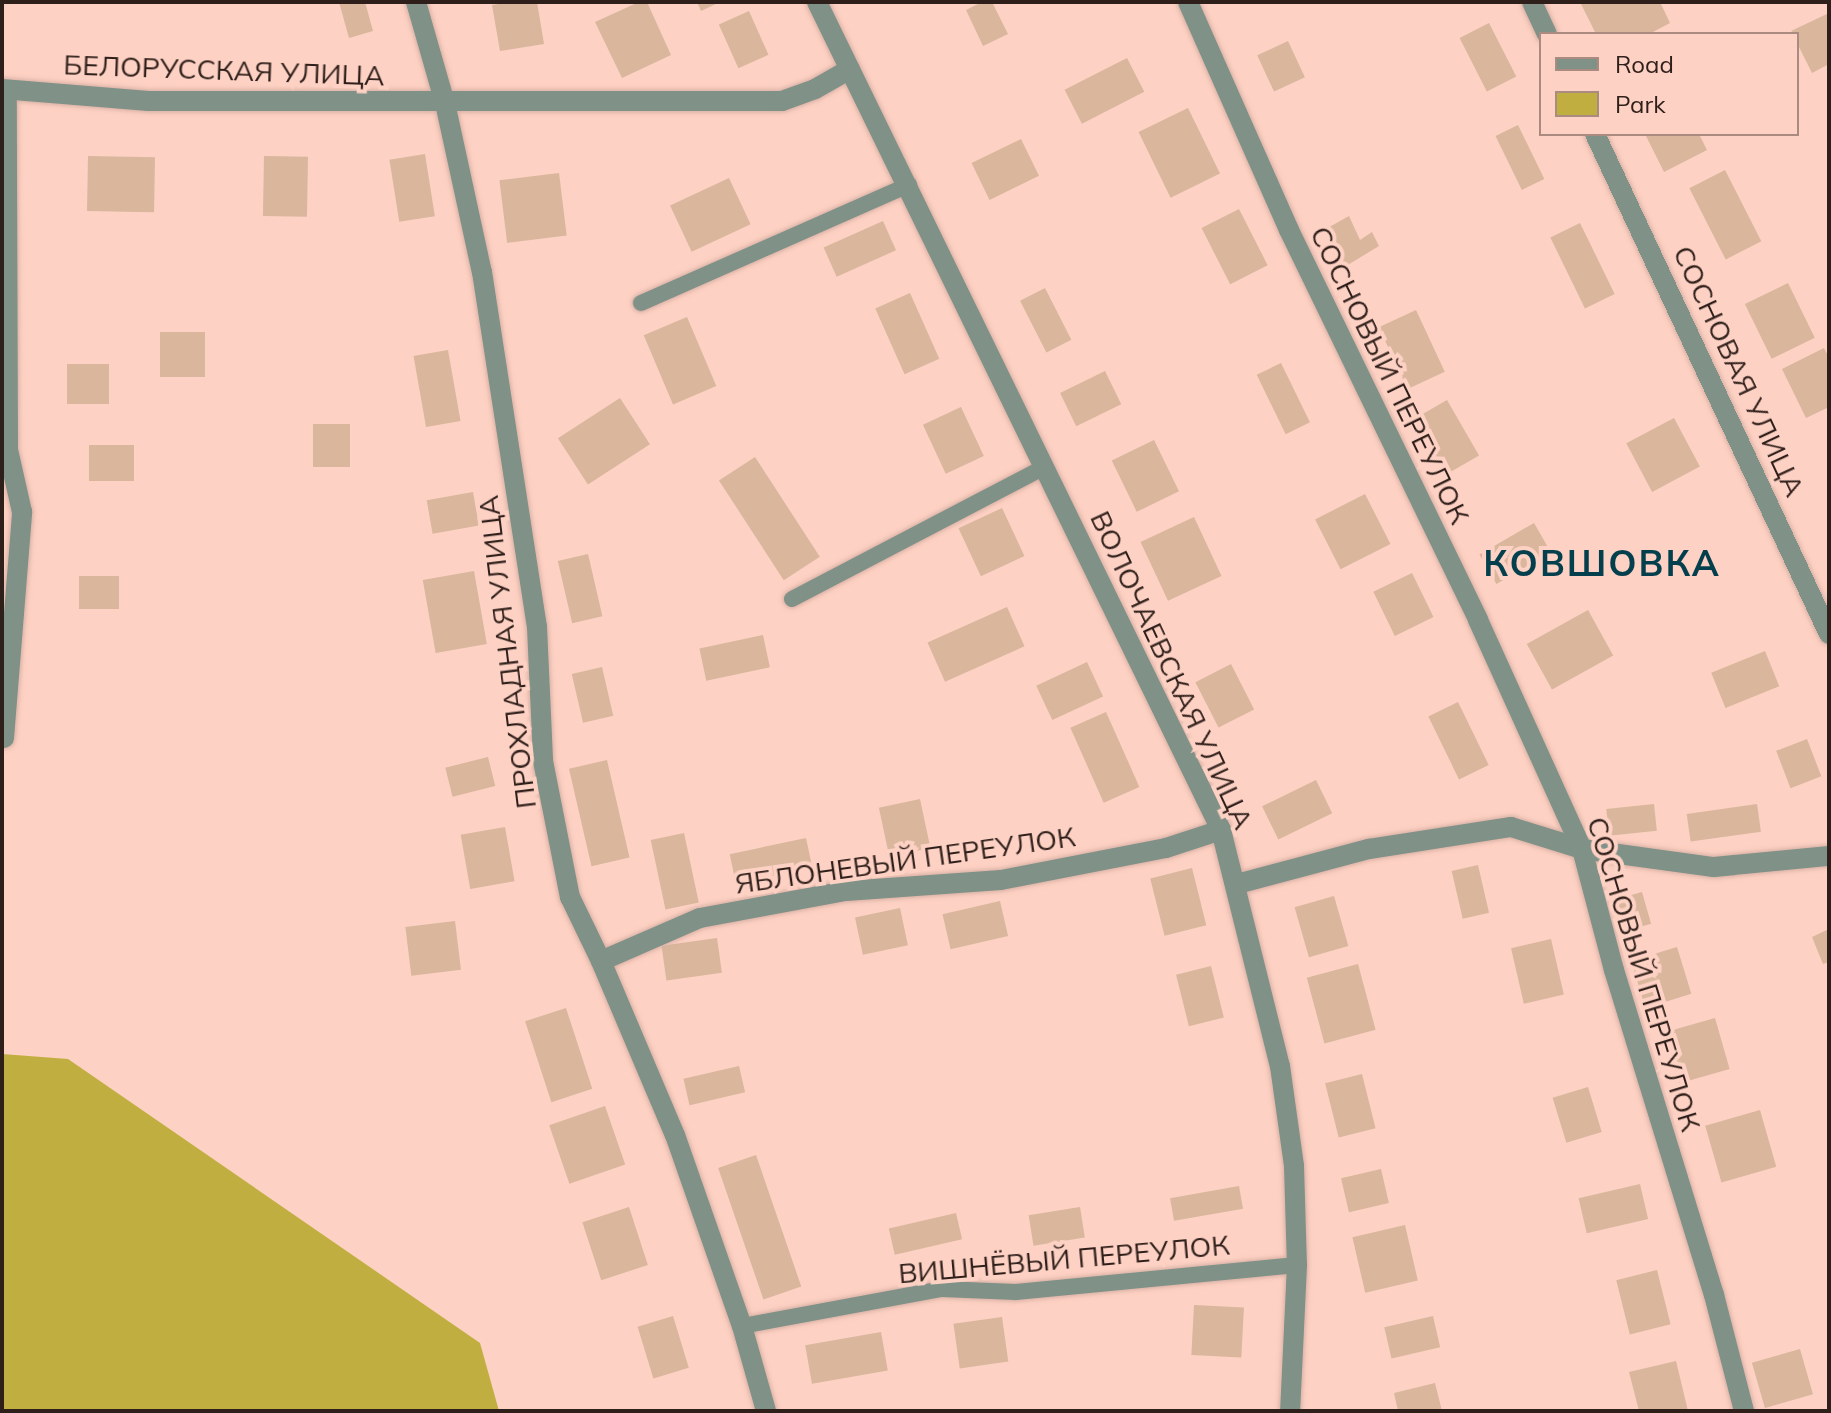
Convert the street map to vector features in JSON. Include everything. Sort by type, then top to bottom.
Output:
[{"type":"street","name":"ПРОХЛАДНАЯ УЛИЦА","points":[[416,2],[445,103],[482,272],[537,627],[543,761],[570,897],[601,961],[675,1135],[742,1326],[766,1411]]},
{"type":"street","name":"ВОЛОЧАЕВСКАЯ УЛИЦА","points":[[817,2],[909,185],[1221,830],[1237,884],[1280,1066],[1294,1166],[1297,1265],[1290,1411]]},
{"type":"street","name":"СОСНОВЫЙ ПЕРЕУЛОК","points":[[1188,2],[1289,230],[1471,606],[1582,849],[1614,970],[1714,1295],[1744,1411]]},
{"type":"street","points":[[1532,2],[1546,32]]},
{"type":"street","name":"БЕЛОРУССКАЯ УЛИЦА","points":[[5,89],[149,101],[782,101],[815,89],[850,69]]},
{"type":"street","points":[[4,738],[22,512],[8,450],[5,89]]},
{"type":"street","name":"СОСНОВАЯ УЛИЦА","points":[[1596,136],[1829,634]]},
{"type":"street","points":[[1237,884],[1369,849],[1511,827],[1582,849],[1714,867],[1829,856]]},
{"type":"street","name":"ЯБЛОНЕВЫЙ ПЕРЕУЛОК","points":[[601,961],[700,918],[846,891],[1001,880],[1166,848],[1221,830]]},
{"type":"lane","points":[[641,303],[909,185]]},
{"type":"lane","points":[[792,599],[1044,467]]},
{"type":"lane","name":"ВИШНЁВЫЙ ПЕРЕУЛОК","points":[[742,1326],[942,1289],[1016,1292],[1297,1265]]},
{"type":"green space","points":[[2,1054],[68,1059],[480,1343],[499,1411],[2,1411]]},
{"type":"building","points":[[339,2],[365,2],[373,31],[349,38]]},
{"type":"building","points":[[537,2],[544,44],[500,51],[492,5]]},
{"type":"building","points":[[639,2],[647,2],[671,55],[622,78],[595,22]]},
{"type":"building","points":[[697,2],[720,2],[701,11]]},
{"type":"building","points":[[982,2],[992,2],[1008,34],[983,46],[966,10]]},
{"type":"building","points":[[1660,2],[1670,23],[1653,32],[1595,32],[1581,4]]},
{"type":"building","points":[[749,11],[769,55],[738,68],[719,24]]},
{"type":"building","points":[[1829,13],[1829,64],[1812,73],[1799,47],[1799,32],[1791,31]]},
{"type":"building","points":[[1489,23],[1516,76],[1487,91],[1460,38]]},
{"type":"building","points":[[1288,41],[1305,77],[1274,92],[1257,55]]},
{"type":"building","points":[[1127,58],[1144,92],[1082,124],[1065,90]]},
{"type":"building","points":[[1188,108],[1220,174],[1171,198],[1139,132]]},
{"type":"building","points":[[1518,125],[1544,179],[1522,190],[1496,136]]},
{"type":"building","points":[[1646,136],[1700,136],[1707,150],[1664,172]]},
{"type":"building","points":[[1021,139],[1039,176],[990,200],[972,163]]},
{"type":"building","points":[[425,154],[435,216],[399,222],[389,160]]},
{"type":"building","points":[[88,156],[155,157],[154,212],[87,211]]},
{"type":"building","points":[[264,156],[308,157],[307,217],[263,216]]},
{"type":"building","points":[[1725,170],[1761,241],[1726,259],[1689,188]]},
{"type":"building","points":[[559,173],[567,236],[507,243],[499,180]]},
{"type":"building","points":[[729,178],[751,224],[692,252],[670,205]]},
{"type":"building","points":[[1239,209],[1268,265],[1230,284],[1202,228]]},
{"type":"building","points":[[1349,216],[1360,240],[1372,232],[1379,246],[1341,269],[1324,230]]},
{"type":"building","points":[[883,221],[896,250],[837,277],[824,247]]},
{"type":"building","points":[[1580,223],[1615,294],[1585,308],[1550,237]]},
{"type":"building","points":[[1788,283],[1815,338],[1772,359],[1745,304]]},
{"type":"building","points":[[1045,288],[1071,340],[1046,352],[1020,301]]},
{"type":"building","points":[[910,293],[939,359],[905,374],[875,308]]},
{"type":"building","points":[[1416,310],[1445,372],[1408,389],[1379,327]]},
{"type":"building","points":[[687,317],[716,386],[673,404],[644,335]]},
{"type":"building","points":[[160,332],[205,332],[205,377],[160,377]]},
{"type":"building","points":[[1824,348],[1829,358],[1829,407],[1806,418],[1782,369]]},
{"type":"building","points":[[448,350],[461,421],[426,427],[414,356]]},
{"type":"building","points":[[1281,363],[1310,422],[1286,434],[1257,375]]},
{"type":"building","points":[[67,364],[109,364],[109,404],[67,404]]},
{"type":"building","points":[[1105,371],[1121,404],[1076,426],[1060,393]]},
{"type":"building","points":[[620,398],[650,444],[588,484],[558,438]]},
{"type":"building","points":[[1447,400],[1479,455],[1446,474],[1414,419]]},
{"type":"building","points":[[961,407],[984,456],[946,474],[923,425]]},
{"type":"building","points":[[1674,418],[1700,467],[1652,492],[1626,443]]},
{"type":"building","points":[[313,424],[350,424],[350,467],[313,467]]},
{"type":"building","points":[[1154,440],[1179,491],[1137,512],[1112,461]]},
{"type":"building","points":[[89,445],[134,445],[134,481],[89,481]]},
{"type":"building","points":[[755,457],[820,557],[784,580],[719,480]]},
{"type":"building","points":[[473,492],[479,525],[433,534],[427,500]]},
{"type":"building","points":[[1365,494],[1390,544],[1341,569],[1315,519]]},
{"type":"building","points":[[1002,508],[1024,556],[981,576],[958,528]]},
{"type":"building","points":[[1194,517],[1221,576],[1168,601],[1141,542]]},
{"type":"building","points":[[1534,523],[1551,552],[1496,584],[1479,554]]},
{"type":"building","points":[[588,554],[602,616],[572,623],[558,561]]},
{"type":"building","points":[[474,571],[487,644],[436,653],[423,580]]},
{"type":"building","points":[[1412,573],[1433,617],[1395,636],[1373,592]]},
{"type":"building","points":[[79,576],[119,576],[119,609],[79,609]]},
{"type":"building","points":[[1007,607],[1024,646],[945,682],[928,642]]},
{"type":"building","points":[[1588,610],[1613,655],[1552,689],[1527,644]]},
{"type":"building","points":[[763,635],[770,667],[706,681],[699,649]]},
{"type":"building","points":[[1765,651],[1779,686],[1725,708],[1711,673]]},
{"type":"building","points":[[1087,662],[1103,696],[1052,720],[1036,686]]},
{"type":"building","points":[[1231,664],[1254,709],[1219,728],[1195,682]]},
{"type":"building","points":[[602,667],[613,716],[583,723],[572,674]]},
{"type":"building","points":[[1458,702],[1489,765],[1459,779],[1428,716]]},
{"type":"building","points":[[1106,712],[1139,787],[1104,803],[1070,728]]},
{"type":"building","points":[[1807,739],[1821,776],[1791,788],[1776,751]]},
{"type":"building","points":[[488,757],[495,786],[453,797],[445,768]]},
{"type":"building","points":[[607,760],[629,857],[591,866],[569,769]]},
{"type":"building","points":[[1316,780],[1332,813],[1278,840],[1262,806]]},
{"type":"building","points":[[920,799],[930,848],[889,857],[879,808]]},
{"type":"building","points":[[1654,804],[1657,831],[1609,836],[1606,809]]},
{"type":"building","points":[[1757,804],[1761,832],[1691,842],[1687,814]]},
{"type":"building","points":[[505,827],[515,881],[470,889],[461,835]]},
{"type":"building","points":[[684,833],[699,902],[666,910],[651,840]]},
{"type":"building","points":[[806,838],[812,867],[736,884],[730,854]]},
{"type":"building","points":[[1478,865],[1489,913],[1463,919],[1452,871]]},
{"type":"building","points":[[1192,868],[1206,925],[1165,936],[1150,878]]},
{"type":"building","points":[[1642,892],[1651,924],[1621,932],[1612,901]]},
{"type":"building","points":[[1334,896],[1348,946],[1309,957],[1295,907]]},
{"type":"building","points":[[1000,901],[1008,936],[951,949],[943,914]]},
{"type":"building","points":[[900,908],[908,945],[863,955],[855,918]]},
{"type":"building","points":[[455,921],[461,970],[411,976],[405,927]]},
{"type":"building","points":[[1829,929],[1829,962],[1823,964],[1812,937]]},
{"type":"building","points":[[717,938],[722,973],[666,980],[662,946]]},
{"type":"building","points":[[1551,939],[1564,995],[1524,1004],[1511,948]]},
{"type":"building","points":[[1677,947],[1691,994],[1645,1008],[1631,961]]},
{"type":"building","points":[[1358,964],[1376,1030],[1324,1043],[1307,978]]},
{"type":"building","points":[[1211,966],[1224,1017],[1189,1026],[1176,975]]},
{"type":"building","points":[[566,1008],[592,1089],[551,1102],[525,1021]]},
{"type":"building","points":[[1715,1018],[1730,1069],[1680,1083],[1665,1032]]},
{"type":"building","points":[[739,1066],[745,1092],[690,1105],[683,1079]]},
{"type":"building","points":[[1362,1074],[1376,1128],[1339,1138],[1325,1083]]},
{"type":"building","points":[[1588,1087],[1602,1132],[1566,1143],[1553,1098]]},
{"type":"building","points":[[605,1106],[625,1165],[569,1184],[549,1125]]},
{"type":"building","points":[[1760,1110],[1776,1167],[1721,1182],[1705,1126]]},
{"type":"building","points":[[756,1155],[801,1286],[763,1299],[718,1168]]},
{"type":"building","points":[[1381,1169],[1389,1203],[1349,1212],[1341,1178]]},
{"type":"building","points":[[1640,1184],[1648,1219],[1587,1233],[1579,1198]]},
{"type":"building","points":[[1239,1186],[1243,1209],[1174,1221],[1170,1198]]},
{"type":"building","points":[[629,1207],[648,1265],[601,1280],[582,1222]]},
{"type":"building","points":[[1080,1207],[1085,1238],[1033,1246],[1029,1215]]},
{"type":"building","points":[[956,1213],[962,1239],[895,1255],[889,1229]]},
{"type":"building","points":[[1405,1225],[1418,1281],[1365,1293],[1352,1237]]},
{"type":"building","points":[[1657,1270],[1671,1324],[1630,1334],[1616,1280]]},
{"type":"building","points":[[1194,1305],[1244,1308],[1241,1358],[1191,1355]]},
{"type":"building","points":[[673,1316],[689,1368],[653,1378],[638,1327]]},
{"type":"building","points":[[1433,1316],[1440,1347],[1391,1358],[1384,1327]]},
{"type":"building","points":[[1002,1317],[1008,1362],[960,1368],[953,1324]]},
{"type":"building","points":[[881,1332],[888,1370],[812,1384],[805,1345]]},
{"type":"building","points":[[1800,1349],[1813,1394],[1765,1408],[1752,1363]]},
{"type":"building","points":[[1676,1361],[1688,1411],[1639,1411],[1629,1372]]},
{"type":"building","points":[[1435,1383],[1442,1411],[1398,1411],[1394,1393]]},
{"type":"district","name":"КОВШОВКА","points":[[1602,563]]}]
